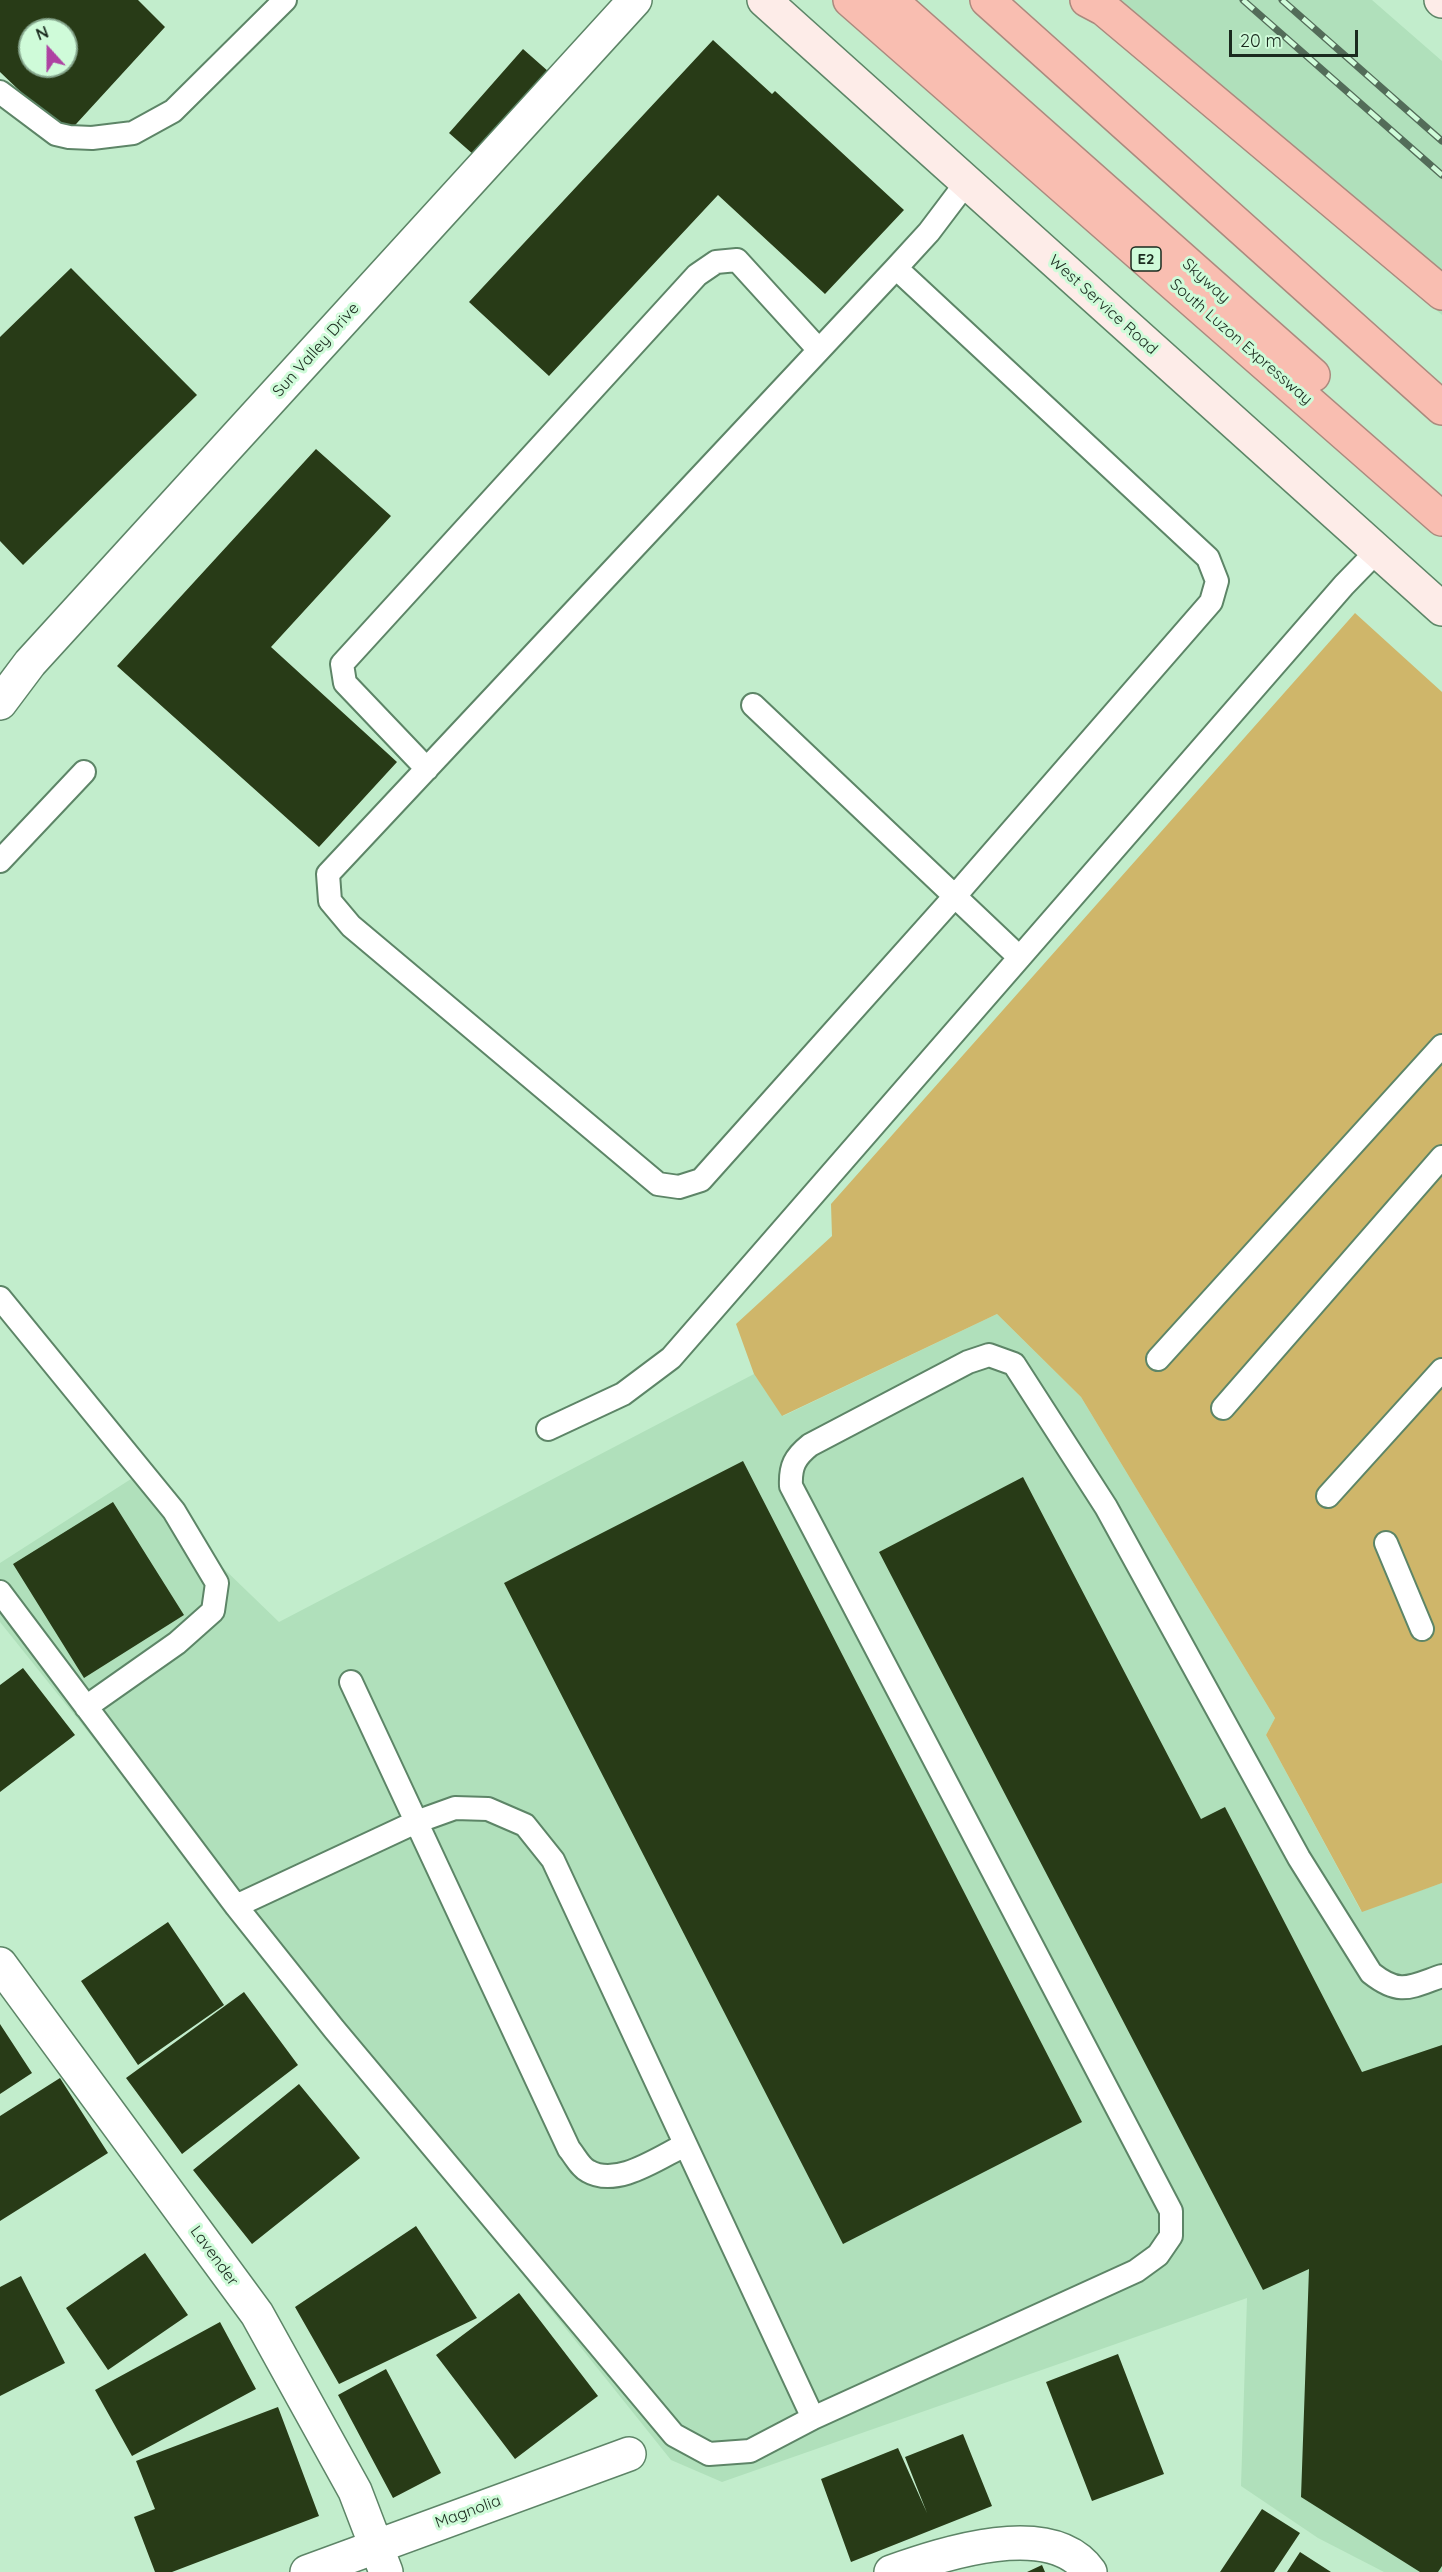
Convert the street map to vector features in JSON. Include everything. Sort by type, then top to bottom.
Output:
[{"type":"highway","name":"South Luzon Expressway","points":[[850,0],[1442,519]]},
{"type":"highway","name":"Skyway","points":[[890,0],[1442,489]]},
{"type":"highway","points":[[987,0],[1442,408]]},
{"type":"highway","points":[[1016,0],[1442,380]]},
{"type":"highway","points":[[1087,0],[1104,9],[1442,293]]},
{"type":"main road","name":"West Service Road","points":[[764,0],[1378,549],[1442,609]]},
{"type":"street","name":"Sun Valley Drive","points":[[0,703],[38,654],[630,2]]},
{"type":"street","name":"Lavender","points":[[0,1964],[257,2314],[355,2491],[382,2559]]},
{"type":"street","name":"Magnolia","points":[[307,2572],[382,2559],[629,2454]]},
{"type":"street","points":[[891,2572],[947,2553],[1006,2543],[1060,2547],[1085,2565],[1090,2572]]},
{"type":"lane","points":[[0,92],[56,134],[92,138],[133,133],[173,111],[285,0]]},
{"type":"lane","points":[[896,268],[1208,558],[1217,581],[1211,602],[956,896],[700,1180],[679,1187],[657,1184],[351,926],[330,901],[328,874],[896,268],[929,232],[966,183]]},
{"type":"lane","points":[[427,769],[345,682],[342,664],[698,275],[716,262],[737,260],[819,350]]},
{"type":"lane","points":[[548,1429],[623,1394],[671,1358],[1019,957],[1378,549]]},
{"type":"lane","points":[[753,705],[1019,957]]},
{"type":"lane","points":[[0,861],[84,772]]},
{"type":"lane","points":[[1158,1359],[1442,1046]]},
{"type":"lane","points":[[1223,1407],[1442,1157]]},
{"type":"lane","points":[[0,1298],[174,1511],[217,1583],[213,1611],[177,1643],[86,1707]]},
{"type":"lane","points":[[0,1592],[236,1906],[334,2029],[674,2435],[709,2454],[750,2451],[813,2418],[1136,2271],[1158,2255],[1171,2236],[1171,2211],[791,1486],[790,1471],[797,1456],[810,1444],[968,1362],[989,1355],[1014,1364],[1106,1507],[1299,1858],[1371,1973],[1387,1985],[1405,1988],[1442,1976]]},
{"type":"lane","points":[[1328,1496],[1442,1370]]},
{"type":"lane","points":[[1386,1544],[1422,1629]]},
{"type":"lane","points":[[351,1682],[569,2150],[585,2170],[603,2178],[627,2173],[685,2145]]},
{"type":"lane","points":[[236,1906],[416,1822],[455,1808],[488,1809],[525,1825],[553,1860],[813,2418]]},
{"type":"shaded area","points":[[1085,0],[1372,0],[1442,61],[1442,315]]},
{"type":"shaded area","points":[[1355,613],[1442,692],[1442,1883],[1362,1912],[1266,1735],[1275,1718],[1081,1397],[997,1314],[782,1416],[754,1374],[736,1324],[832,1236],[831,1204]]},
{"type":"shaded area","points":[[997,1314],[1081,1397],[1275,1718],[1266,1735],[1361,1911],[1442,1883],[1442,2572],[1384,2572],[1318,2538],[1241,2486],[1247,2298],[722,2482],[671,2460],[0,1622],[0,1563],[131,1479],[279,1622],[754,1374],[783,1416]]},
{"type":"building","points":[[0,0],[138,0],[165,27],[66,135],[0,72]]},
{"type":"building","points":[[713,40],[772,94],[775,91],[904,210],[825,294],[718,195],[549,376],[469,302]]},
{"type":"building","points":[[523,49],[549,72],[474,155],[449,133]]},
{"type":"building","points":[[71,268],[197,395],[23,565],[0,541],[0,337]]},
{"type":"building","points":[[316,449],[391,516],[271,647],[397,762],[319,847],[117,666]]},
{"type":"building","points":[[743,1461],[1082,2122],[843,2244],[504,1583]]},
{"type":"building","points":[[1023,1477],[1201,1819],[1225,1807],[1362,2072],[1442,2045],[1442,2566],[1438,2572],[1420,2572],[1301,2497],[1309,2269],[1263,2290],[879,1552]]},
{"type":"building","points":[[113,1502],[184,1615],[84,1678],[13,1564]]},
{"type":"building","points":[[23,1668],[75,1735],[0,1792],[0,1685]]},
{"type":"building","points":[[168,1922],[224,2005],[138,2065],[81,1981]]},
{"type":"building","points":[[244,1992],[298,2065],[182,2154],[126,2078]]},
{"type":"building","points":[[0,2024],[32,2073],[0,2094]]},
{"type":"building","points":[[60,2078],[108,2153],[0,2221],[0,2116]]},
{"type":"building","points":[[299,2084],[360,2158],[252,2244],[193,2170]]},
{"type":"building","points":[[416,2226],[477,2318],[339,2384],[295,2307]]},
{"type":"building","points":[[145,2253],[188,2315],[108,2370],[66,2308]]},
{"type":"building","points":[[21,2276],[65,2363],[0,2396],[0,2287]]},
{"type":"building","points":[[519,2293],[598,2396],[515,2459],[436,2355]]},
{"type":"building","points":[[220,2322],[256,2389],[132,2456],[95,2390]]},
{"type":"building","points":[[1118,2354],[1164,2474],[1092,2501],[1046,2382]]},
{"type":"building","points":[[386,2369],[441,2473],[393,2498],[338,2395]]},
{"type":"building","points":[[278,2407],[319,2516],[172,2572],[155,2572],[134,2517],[155,2509],[136,2461]]},
{"type":"building","points":[[963,2434],[992,2506],[851,2562],[821,2479],[898,2448],[927,2513],[905,2457]]},
{"type":"building","points":[[1262,2509],[1300,2533],[1274,2572],[1220,2572]]},
{"type":"building","points":[[1300,2552],[1331,2572],[1287,2572]]},
{"type":"building","points":[[1042,2565],[1045,2572],[1027,2572]]},
{"type":"railway","points":[[1243,0],[1442,175]]},
{"type":"railway","points":[[1282,0],[1442,141]]}]
